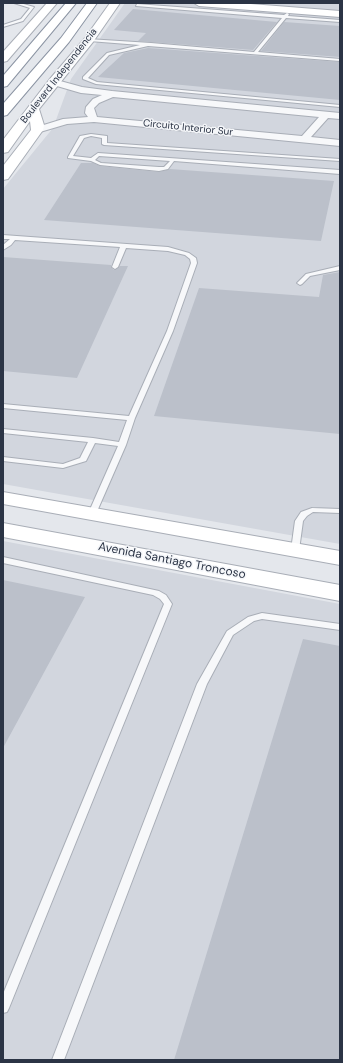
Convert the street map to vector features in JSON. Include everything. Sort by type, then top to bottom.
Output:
[{"type":"main road","points":[[3,83],[71,3]]},
{"type":"main road","points":[[3,112],[65,40],[92,3]]},
{"type":"main road","points":[[65,40],[106,3]]},
{"type":"main road","name":"Boulevard Independencia","points":[[3,149],[53,82],[89,40],[114,3]]},
{"type":"main road","points":[[199,3],[215,7],[288,14],[340,14]]},
{"type":"main road","points":[[36,45],[51,5]]},
{"type":"main road","points":[[5,54],[51,5]]},
{"type":"main road","points":[[3,176],[36,130],[38,125],[33,108]]},
{"type":"main road","points":[[3,498],[340,558]]},
{"type":"main road","name":"Avenida Santiago Troncoso","points":[[3,530],[340,593]]},
{"type":"street","points":[[53,82],[81,90],[112,94],[340,116]]},
{"type":"street","points":[[94,118],[90,113],[90,107],[102,97],[112,94]]},
{"type":"street","points":[[305,139],[326,114]]},
{"type":"street","name":"Circuito Interior Sur","points":[[36,130],[66,121],[94,118],[340,143]]},
{"type":"lane","points":[[3,26],[22,20],[32,7],[16,3]]},
{"type":"lane","points":[[137,5],[215,7]]},
{"type":"lane","points":[[255,53],[288,14],[340,21]]},
{"type":"lane","points":[[89,40],[340,60]]},
{"type":"lane","points":[[151,44],[108,54],[85,78],[96,83],[340,106]]},
{"type":"lane","points":[[224,105],[232,96]]},
{"type":"lane","points":[[92,160],[98,154],[106,139],[103,136],[85,135],[70,154],[70,157],[92,160],[100,164],[159,169],[166,168],[172,161]]},
{"type":"lane","points":[[104,144],[340,160]]},
{"type":"lane","points":[[188,161],[193,151]]},
{"type":"lane","points":[[98,154],[172,161],[340,172]]},
{"type":"lane","points":[[3,237],[180,252],[193,258],[194,263],[170,331],[131,418],[122,445],[92,514]]},
{"type":"lane","points":[[3,248],[14,238]]},
{"type":"lane","points":[[115,267],[123,246]]},
{"type":"lane","points":[[300,282],[308,275],[322,270],[340,268]]},
{"type":"lane","points":[[3,406],[131,418]]},
{"type":"lane","points":[[3,431],[93,440],[122,445]]},
{"type":"lane","points":[[3,459],[63,466],[70,465],[83,458],[93,440]]},
{"type":"lane","points":[[295,550],[300,521],[304,514],[312,510],[340,511]]},
{"type":"lane","points":[[3,560],[156,593],[163,596],[168,604],[3,1008]]},
{"type":"lane","points":[[58,1060],[202,684],[230,633],[251,619],[262,616],[340,627]]},
{"type":"shaded area","points":[[125,3],[340,3],[340,544],[3,484],[3,189],[53,128],[71,79]]},
{"type":"shaded area","points":[[3,541],[340,604],[340,1060],[3,1060]]},
{"type":"building","points":[[133,9],[277,22],[253,50],[138,41],[146,33],[114,30]]},
{"type":"building","points":[[284,22],[340,26],[340,57],[261,51]]},
{"type":"building","points":[[148,48],[340,62],[340,100],[98,77],[124,53]]},
{"type":"building","points":[[81,163],[93,163],[100,166],[159,172],[170,169],[334,181],[321,241],[44,220]]},
{"type":"building","points":[[3,257],[111,265],[114,270],[120,266],[128,266],[77,378],[3,371]]},
{"type":"building","points":[[340,272],[340,434],[154,416],[199,288],[319,297],[323,275]]},
{"type":"building","points":[[3,580],[85,597],[3,748]]},
{"type":"building","points":[[303,639],[340,646],[340,1060],[174,1060]]}]
